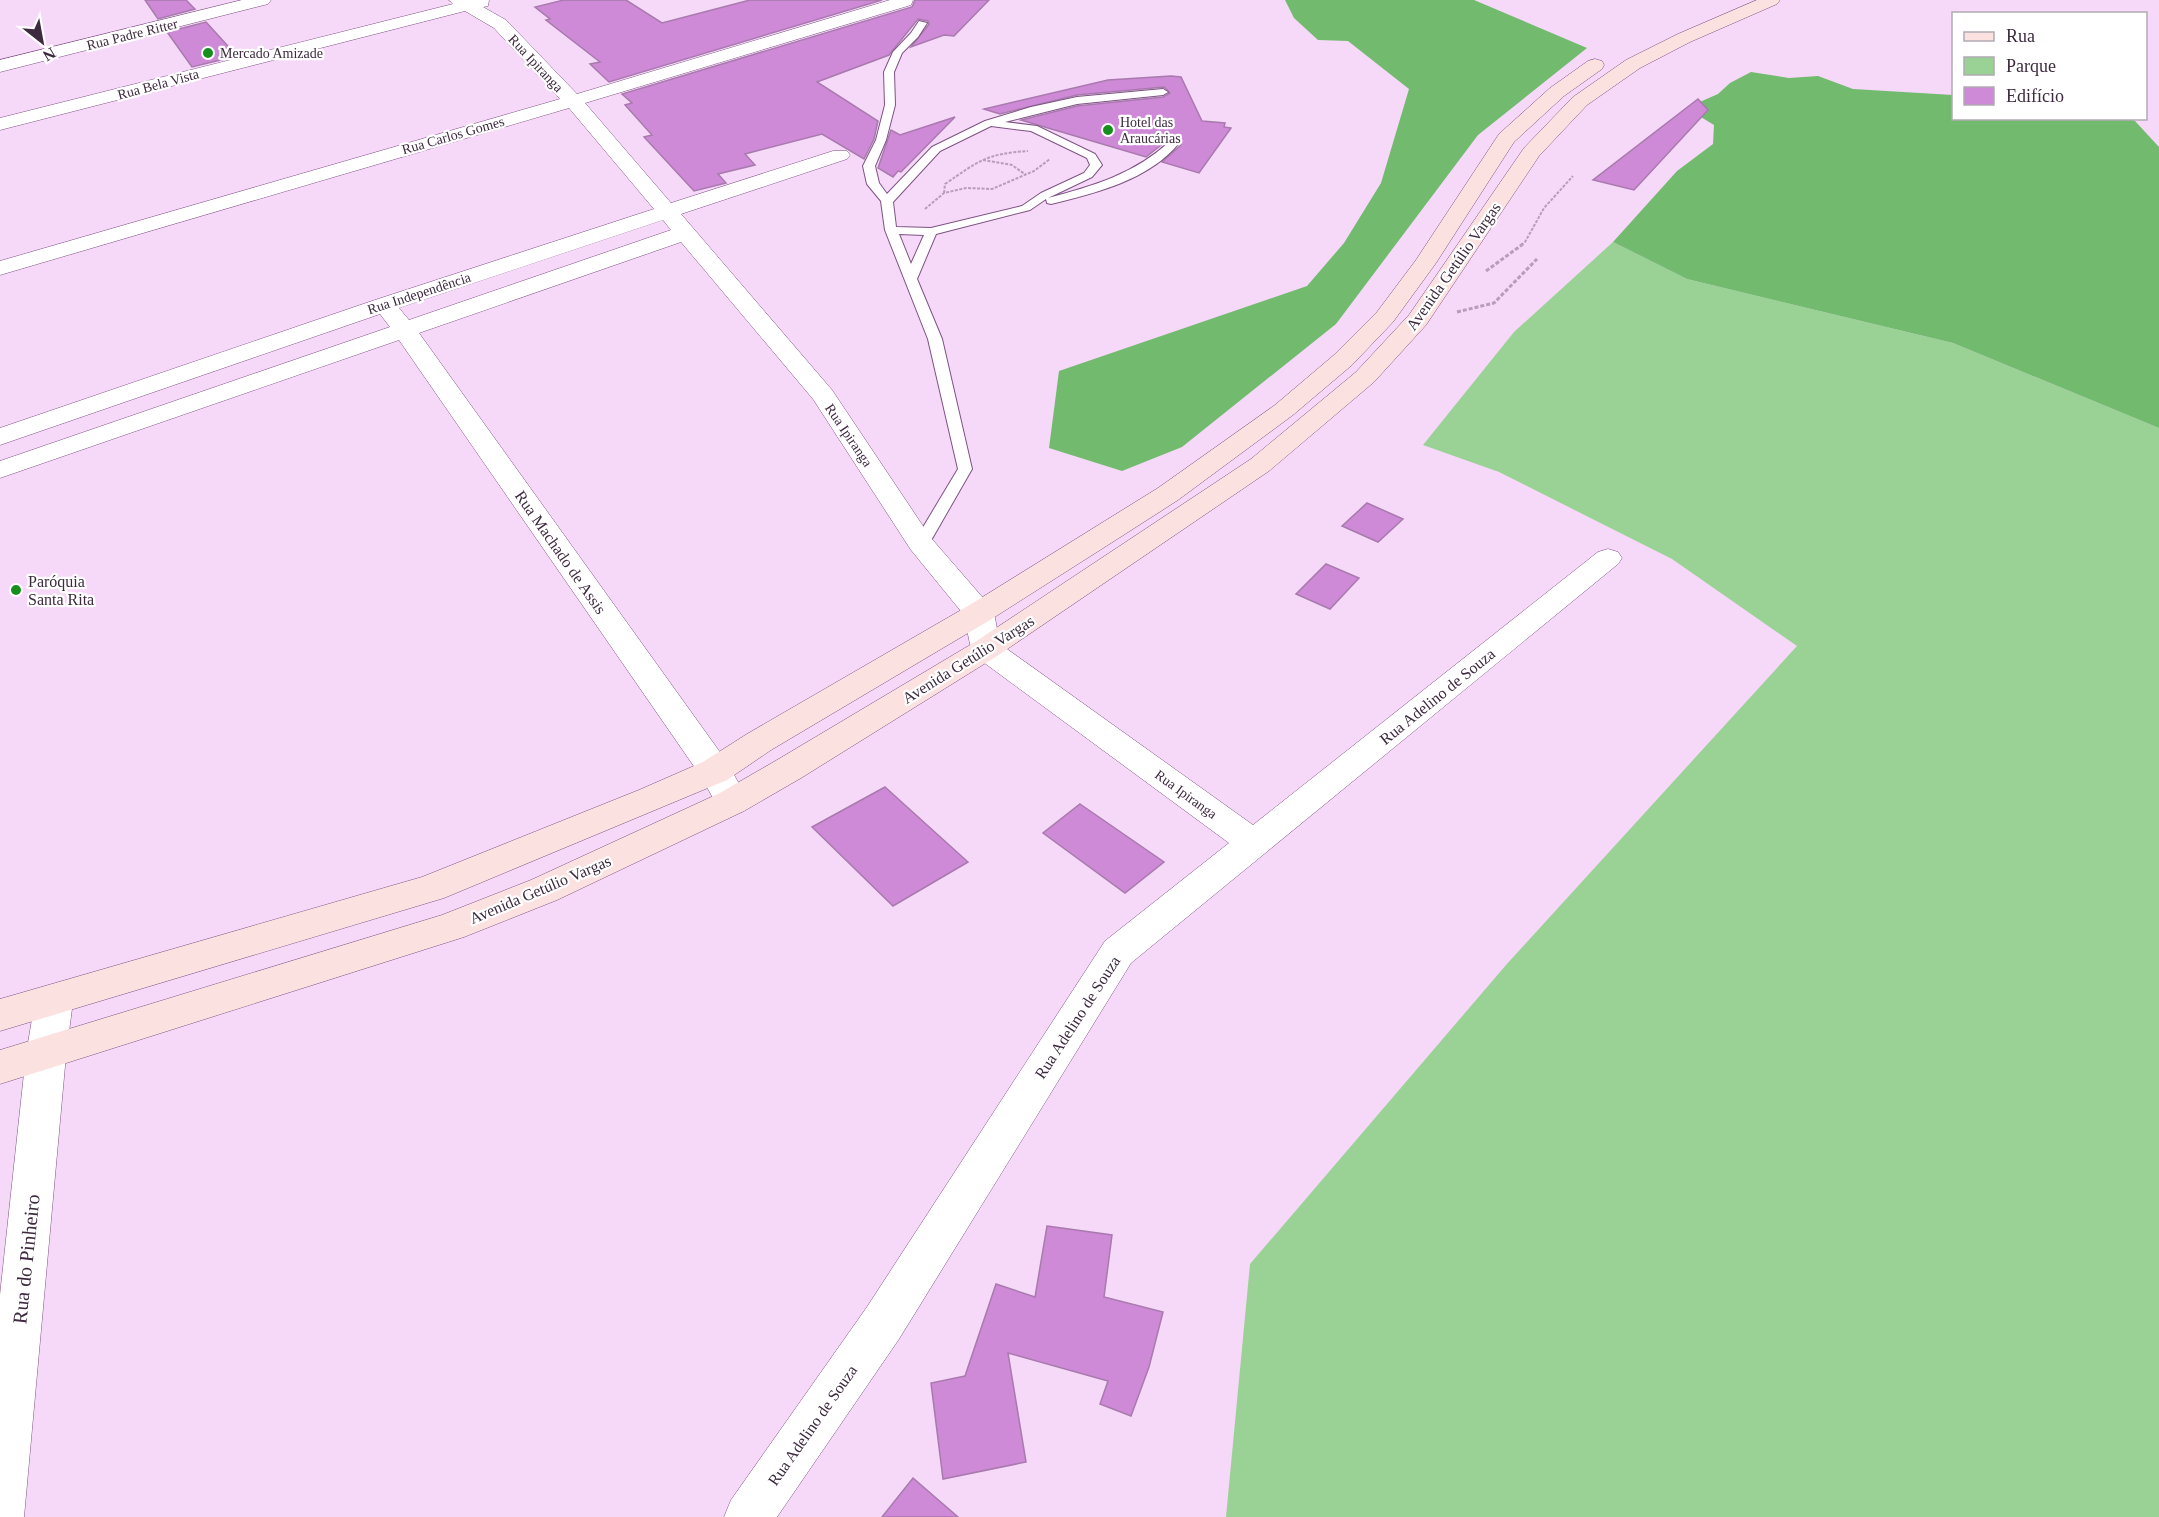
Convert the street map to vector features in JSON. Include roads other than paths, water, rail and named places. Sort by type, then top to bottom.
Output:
[{"type":"main road","name":"Avenida Getúlio Vargas","points":[[0,1016],[431,888],[715,771],[759,742],[979,613],[1168,494],[1284,410],[1343,360],[1385,317],[1412,281],[1506,138],[1557,92],[1610,56],[1664,30],[1739,0]]},
{"type":"main road","name":"Avenida Getúlio Vargas","points":[[0,1067],[46,1055],[451,927],[544,890],[732,802],[986,649],[1260,465],[1365,377],[1418,320],[1531,152],[1580,101],[1633,64],[1684,38],[1771,0]]},
{"type":"street","name":"Rua Padre Ritter","points":[[0,66],[262,0]]},
{"type":"street","name":"Rua Bela Vista","points":[[0,124],[463,3],[490,0]]},
{"type":"street","name":"Rua Carlos Gomes","points":[[0,268],[573,101],[905,1]]},
{"type":"street","name":"Rua Ipiranga","points":[[463,3],[500,24],[573,101],[823,395],[921,544],[979,613],[986,649],[1253,843]]},
{"type":"street","name":"Rua Independência","points":[[0,437],[383,305],[840,155]]},
{"type":"street","name":"Rua Independência","points":[[0,470],[684,233]]},
{"type":"street","name":"Rua Machado de Assis","points":[[383,305],[404,329],[715,771],[732,802]]},
{"type":"street","name":"Rua Adelino de Souza","points":[[748,1517],[883,1323],[1118,952],[1608,558]]},
{"type":"street","name":"Rua do Pinheiro","points":[[0,1517],[46,1055],[54,1001]]},
{"type":"lane","points":[[921,544],[965,469],[935,339],[891,230],[887,201],[873,184],[869,166],[881,141],[890,105],[889,72],[898,52],[915,35],[922,23]]},
{"type":"lane","points":[[887,201],[936,149],[989,123],[1030,111],[1086,99],[1163,92]]},
{"type":"lane","points":[[1030,111],[1032,128]]},
{"type":"lane","points":[[989,123],[1032,128],[1091,156],[1096,165],[1088,175],[1045,195],[1026,208]]},
{"type":"lane","points":[[891,230],[931,231],[1099,189],[1160,159],[1174,143]]},
{"type":"lane","points":[[910,280],[931,231]]},
{"type":"place","name":"Mercado Amizade","points":[[208,53]]},
{"type":"place","name":"Hotel das Araucárias","points":[[1108,130]]},
{"type":"place","name":"Paróquia Santa Rita","points":[[16,590]]}]
